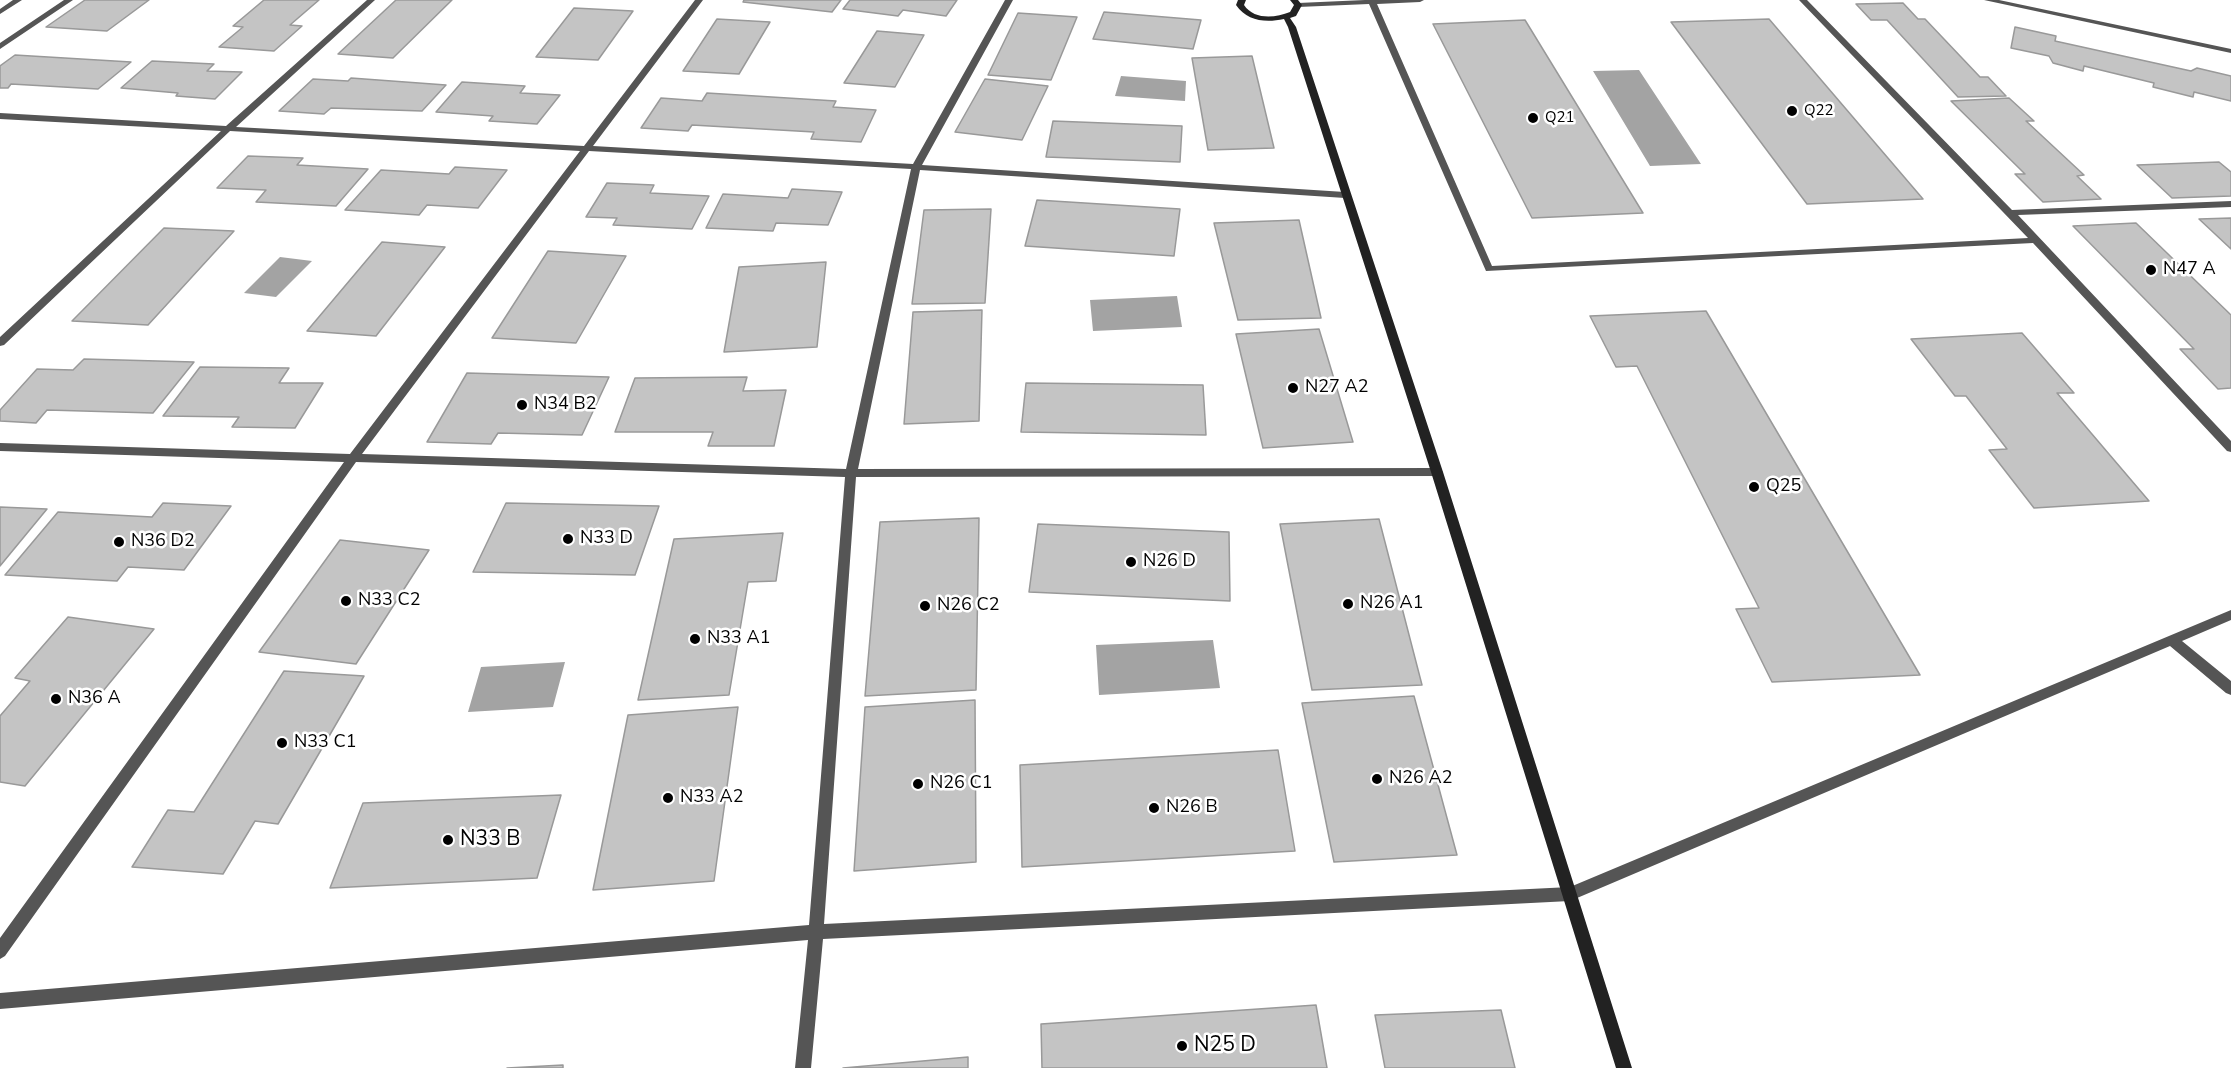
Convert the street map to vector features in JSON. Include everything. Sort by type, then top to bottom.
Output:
[{"type":"street","points":[[0,12],[18,0]]},
{"type":"street","points":[[0,47],[69,0]]},
{"type":"street","points":[[0,343],[228,129],[371,0]]},
{"type":"street","points":[[0,951],[354,456],[699,0]]},
{"type":"street","points":[[803,1068],[816,932],[851,473],[916,167],[1009,0]]},
{"type":"street","points":[[1235,0],[1241,0],[1242,9],[1252,16],[1269,19],[1293,14],[1296,2],[1420,0]]},
{"type":"street","points":[[1803,0],[2036,240],[2231,448]]},
{"type":"street","points":[[1988,0],[2231,51]]},
{"type":"street","points":[[1372,2],[1489,269],[2036,240]]},
{"type":"street","points":[[1286,17],[1292,27],[1437,472],[1624,1068]]},
{"type":"street","points":[[0,116],[916,167],[1345,195]]},
{"type":"street","points":[[2010,213],[2231,204]]},
{"type":"street","points":[[0,447],[354,456],[851,473],[1437,472]]},
{"type":"street","points":[[0,1001],[816,932],[1570,894],[2231,615]]},
{"type":"street","points":[[2172,640],[2231,689]]},
{"type":"shaded area","points":[[1639,70],[1701,164],[1650,166],[1593,71]]},
{"type":"shaded area","points":[[1121,76],[1186,81],[1185,101],[1115,96]]},
{"type":"shaded area","points":[[280,257],[312,261],[276,297],[244,293]]},
{"type":"shaded area","points":[[1177,296],[1182,327],[1093,331],[1090,300]]},
{"type":"shaded area","points":[[1213,640],[1220,688],[1099,695],[1096,645]]},
{"type":"shaded area","points":[[565,662],[553,707],[468,712],[481,667]]},
{"type":"building","points":[[85,0],[149,0],[107,31],[46,27]]},
{"type":"building","points":[[264,0],[319,0],[290,25],[302,26],[274,51],[219,47],[243,27],[233,26]]},
{"type":"building","points":[[396,0],[452,0],[393,58],[338,54]]},
{"type":"building","points":[[744,0],[841,0],[832,12],[743,2]]},
{"type":"building","points":[[850,0],[957,0],[946,16],[903,10],[898,16],[843,9]]},
{"type":"building","points":[[1903,3],[1918,19],[1925,19],[1980,77],[1988,77],[2006,96],[1958,97],[1887,20],[1871,20],[1856,4]]},
{"type":"building","points":[[574,8],[633,11],[598,60],[536,57]]},
{"type":"building","points":[[1104,12],[1201,20],[1193,49],[1093,39]]},
{"type":"building","points":[[1018,13],[1077,17],[1051,80],[988,75]]},
{"type":"building","points":[[717,19],[770,22],[739,74],[683,71]]},
{"type":"building","name":"Q22","points":[[1769,19],[1923,199],[1807,204],[1671,22]]},
{"type":"building","name":"Q21","points":[[1525,20],[1643,213],[1532,218],[1433,24]]},
{"type":"building","points":[[2015,27],[2056,36],[2055,41],[2191,71],[2197,68],[2231,76],[2231,101],[2194,92],[2193,97],[2153,87],[2154,83],[2084,66],[2083,71],[2053,63],[2049,56],[2011,48]]},
{"type":"building","points":[[877,31],[924,35],[895,87],[844,83]]},
{"type":"building","points":[[15,55],[131,62],[98,89],[11,84],[8,88],[0,88],[0,66]]},
{"type":"building","points":[[1252,56],[1274,148],[1208,150],[1192,58]]},
{"type":"building","points":[[152,61],[214,64],[207,71],[242,72],[215,99],[121,88]]},
{"type":"building","points":[[351,78],[446,85],[422,111],[331,108],[324,114],[279,111],[313,79],[348,81]]},
{"type":"building","points":[[985,79],[1048,86],[1022,140],[955,132]]},
{"type":"building","points":[[462,82],[525,86],[520,93],[560,95],[537,124],[489,121],[493,116],[436,112]]},
{"type":"building","points":[[707,93],[836,101],[833,107],[876,110],[861,142],[811,139],[814,132],[692,125],[688,131],[641,128],[661,98],[702,101]]},
{"type":"building","points":[[2009,98],[2034,121],[2026,121],[2084,175],[2077,176],[2101,199],[2043,202],[2015,174],[2025,174],[1951,101]]},
{"type":"building","points":[[1053,121],[1182,126],[1180,162],[1046,157]]},
{"type":"building","points":[[248,156],[303,158],[297,165],[368,169],[336,206],[256,202],[266,190],[217,188]]},
{"type":"building","points":[[2219,162],[2231,172],[2231,196],[2172,198],[2137,165]]},
{"type":"building","points":[[455,167],[507,170],[478,208],[427,205],[419,215],[345,210],[381,170],[449,174]]},
{"type":"building","points":[[607,183],[654,185],[650,193],[709,196],[692,229],[613,225],[617,218],[586,217]]},
{"type":"building","points":[[792,189],[842,192],[828,225],[776,223],[773,231],[706,228],[723,194],[788,198]]},
{"type":"building","points":[[1037,200],[1180,209],[1174,256],[1025,246]]},
{"type":"building","points":[[991,209],[985,303],[912,304],[924,210]]},
{"type":"building","points":[[2231,218],[2231,249],[2199,219]]},
{"type":"building","points":[[1299,220],[1321,318],[1238,320],[1214,223]]},
{"type":"building","name":"N47 A","points":[[2136,223],[2231,315],[2231,388],[2218,389],[2180,349],[2194,349],[2073,226]]},
{"type":"building","points":[[164,228],[234,231],[148,325],[72,321]]},
{"type":"building","points":[[382,242],[445,247],[376,336],[307,331]]},
{"type":"building","points":[[548,251],[626,256],[576,343],[492,338]]},
{"type":"building","points":[[826,262],[817,347],[724,352],[739,267]]},
{"type":"building","points":[[982,310],[979,421],[904,424],[913,312]]},
{"type":"building","name":"Q25","points":[[1706,311],[1920,675],[1772,682],[1736,609],[1759,608],[1637,366],[1616,367],[1590,316]]},
{"type":"building","name":"N27 A2","points":[[1319,329],[1353,442],[1263,448],[1236,334]]},
{"type":"building","points":[[2022,333],[2074,393],[2057,393],[2149,501],[2034,508],[1989,450],[2007,449],[1966,396],[1955,396],[1911,339]]},
{"type":"building","points":[[84,359],[194,362],[153,413],[47,410],[36,423],[0,421],[0,410],[37,369],[73,370]]},
{"type":"building","points":[[200,367],[289,368],[279,383],[323,383],[295,428],[232,427],[239,417],[163,416]]},
{"type":"building","name":"N34 B2","points":[[467,373],[609,377],[582,435],[498,433],[491,444],[427,442]]},
{"type":"building","points":[[747,377],[743,391],[786,390],[774,446],[708,446],[713,432],[615,432],[635,378]]},
{"type":"building","points":[[1026,383],[1203,385],[1206,435],[1021,432]]},
{"type":"building","name":"N36 D2","points":[[163,503],[231,506],[184,570],[128,567],[117,581],[5,575],[58,512],[152,517]]},
{"type":"building","name":"N33 D","points":[[506,503],[659,506],[635,575],[473,572]]},
{"type":"building","points":[[0,507],[47,509],[0,566]]},
{"type":"building","name":"N26 C2","points":[[979,518],[976,690],[865,696],[880,522]]},
{"type":"building","name":"N26 A1","points":[[1379,519],[1422,685],[1312,690],[1280,524]]},
{"type":"building","name":"N26 D","points":[[1038,524],[1229,532],[1230,601],[1029,592]]},
{"type":"building","name":"N33 A1","points":[[783,533],[776,581],[748,582],[729,695],[638,700],[674,539]]},
{"type":"building","name":"N33 C2","points":[[340,540],[429,550],[356,664],[259,652]]},
{"type":"building","name":"N36 A","points":[[68,617],[154,629],[25,786],[0,782],[0,716],[30,681],[15,678]]},
{"type":"building","name":"N33 C1","points":[[284,671],[364,676],[278,824],[255,821],[223,874],[132,867],[168,810],[194,812]]},
{"type":"building","name":"N26 A2","points":[[1414,696],[1457,855],[1334,862],[1302,703]]},
{"type":"building","name":"N26 C1","points":[[975,700],[976,862],[854,871],[865,707]]},
{"type":"building","name":"N33 A2","points":[[738,707],[714,881],[593,890],[628,715]]},
{"type":"building","name":"N26 B","points":[[1278,750],[1295,851],[1022,867],[1020,765]]},
{"type":"building","name":"N33 B","points":[[561,795],[537,878],[330,888],[363,803]]},
{"type":"building","name":"N25 D","points":[[1316,1005],[1327,1068],[1042,1068],[1041,1024]]},
{"type":"building","points":[[1501,1010],[1515,1068],[1385,1068],[1375,1015]]},
{"type":"building","points":[[968,1057],[968,1068],[843,1068]]},
{"type":"building","points":[[563,1065],[563,1068],[507,1068]]},
{"type":"place","name":"Q22","points":[[1792,111]]},
{"type":"place","name":"Q21","points":[[1533,118]]},
{"type":"place","name":"N47 A","points":[[2151,270]]},
{"type":"place","name":"N27 A2","points":[[1293,388]]},
{"type":"place","name":"N34 B2","points":[[522,405]]},
{"type":"place","name":"Q25","points":[[1754,487]]},
{"type":"place","name":"N33 D","points":[[568,539]]},
{"type":"place","name":"N36 D2","points":[[119,542]]},
{"type":"place","name":"N26 D","points":[[1131,562]]},
{"type":"place","name":"N33 C2","points":[[346,601]]},
{"type":"place","name":"N26 A1","points":[[1348,604]]},
{"type":"place","name":"N26 C2","points":[[925,606]]},
{"type":"place","name":"N33 A1","points":[[695,639]]},
{"type":"place","name":"N36 A","points":[[56,699]]},
{"type":"place","name":"N33 C1","points":[[282,743]]},
{"type":"place","name":"N26 A2","points":[[1377,779]]},
{"type":"place","name":"N26 C1","points":[[918,784]]},
{"type":"place","name":"N33 A2","points":[[668,798]]},
{"type":"place","name":"N26 B","points":[[1154,808]]},
{"type":"place","name":"N33 B","points":[[448,840]]},
{"type":"place","name":"N25 D","points":[[1182,1046]]}]
